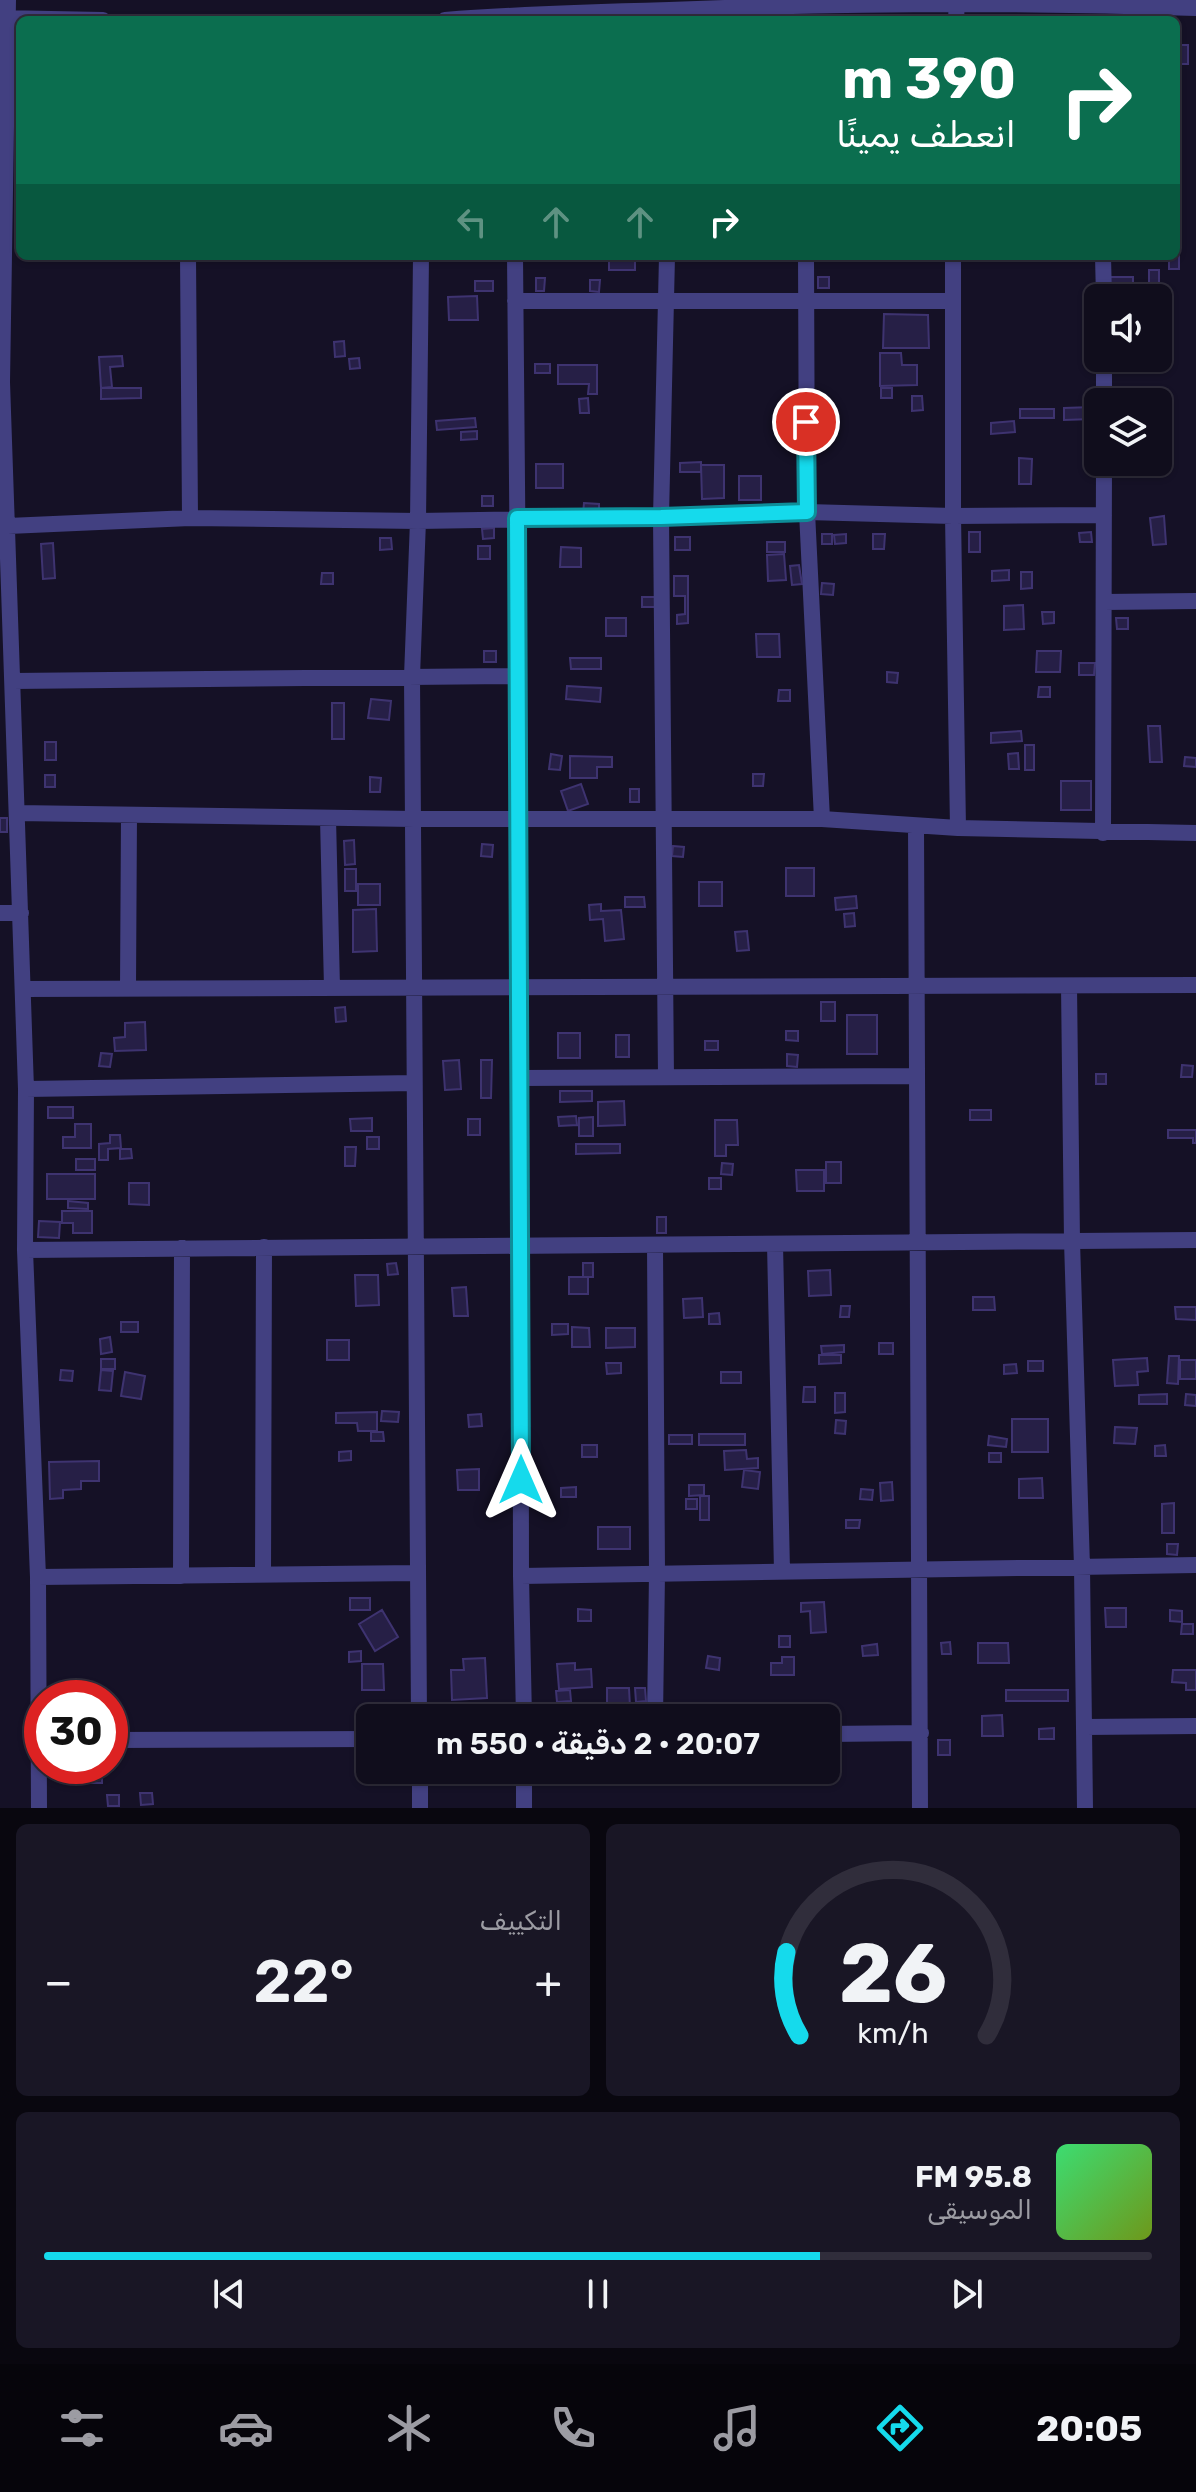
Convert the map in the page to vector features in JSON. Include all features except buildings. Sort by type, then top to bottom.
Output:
[{"type":"street","points":[[475,16],[512,11],[1196,8]]},
{"type":"street","points":[[39,1680],[25,1250],[26,1089],[21,913],[1,382],[13,185],[5,12],[54,16]]},
{"type":"street","points":[[188,260],[190,518]]},
{"type":"street","points":[[419,1704],[412,676],[418,521],[421,260]]},
{"type":"street","points":[[515,260],[524,1704]]},
{"type":"street","points":[[666,1077],[661,517],[667,260]]},
{"type":"street","points":[[806,260],[807,512],[822,819]]},
{"type":"street","points":[[953,260],[958,828]]},
{"type":"street","points":[[1103,260],[1104,284]]},
{"type":"street","points":[[515,301],[952,301]]},
{"type":"street","points":[[1103,833],[1104,476]]},
{"type":"street","points":[[8,526],[190,518],[418,521],[807,512],[953,516],[1104,515]]},
{"type":"street","points":[[1104,602],[1196,601]]},
{"type":"street","points":[[13,681],[519,676]]},
{"type":"street","points":[[17,813],[413,819],[822,819],[958,828],[1196,833]]},
{"type":"street","points":[[128,987],[129,815]]},
{"type":"street","points":[[328,818],[332,988]]},
{"type":"street","points":[[916,826],[920,1808]]},
{"type":"street","points":[[0,913],[21,913]]},
{"type":"street","points":[[23,989],[1196,985]]},
{"type":"street","points":[[1069,986],[1085,1808]]},
{"type":"street","points":[[520,1078],[916,1076]]},
{"type":"street","points":[[26,1089],[414,1083]]},
{"type":"street","points":[[25,1250],[1196,1240]]},
{"type":"street","points":[[775,1244],[782,1571]]},
{"type":"street","points":[[655,1245],[655,1704]]},
{"type":"street","points":[[263,1574],[264,1247]]},
{"type":"street","points":[[181,1576],[182,1248]]},
{"type":"street","points":[[521,1576],[1196,1565]]},
{"type":"street","points":[[38,1577],[418,1573]]},
{"type":"street","points":[[1085,1727],[1196,1726]]},
{"type":"street","points":[[840,1734],[921,1733]]},
{"type":"street","points":[[128,1740],[356,1739]]},
{"type":"street","points":[[39,1784],[39,1808]]},
{"type":"street","points":[[420,1784],[420,1808]]},
{"type":"street","points":[[524,1784],[524,1808]]},
{"type":"route","points":[[521,1480],[517,518],[807,512],[806,422]]}]
